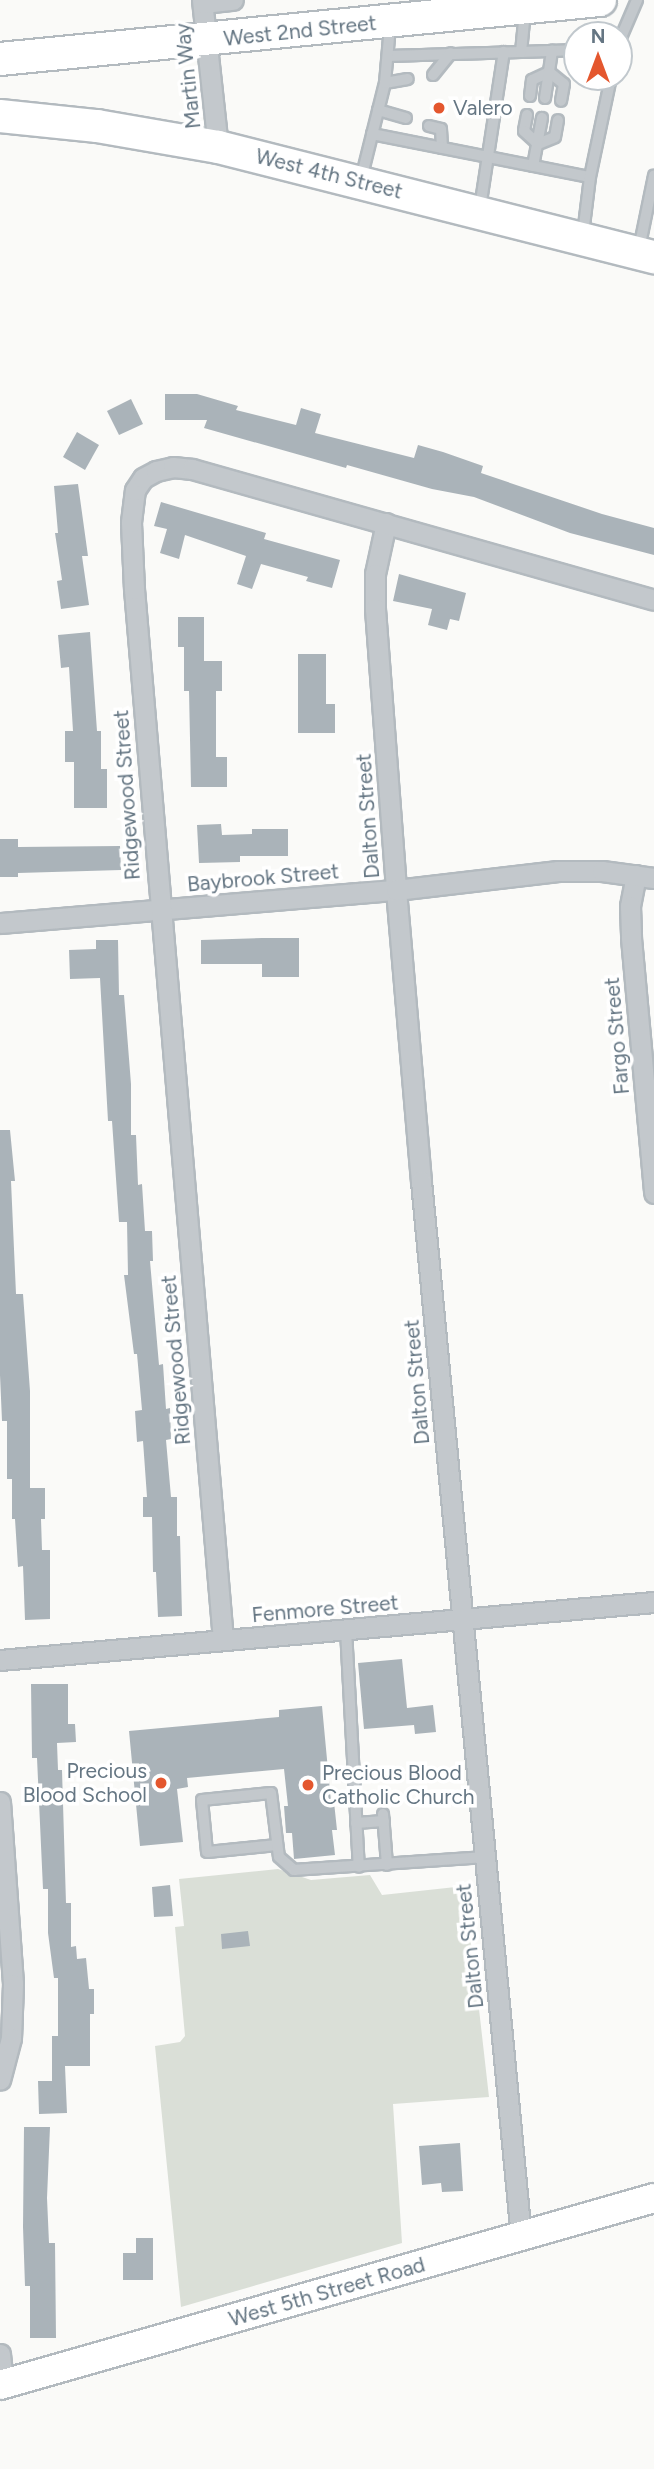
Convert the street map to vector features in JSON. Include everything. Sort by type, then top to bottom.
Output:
[{"type":"main road","name":"West 2nd Street","points":[[0,59],[207,41],[600,0]]},
{"type":"main road","name":"West 4th Street","points":[[0,116],[97,126],[218,147],[646,255]]},
{"type":"street","name":"West 2nd Street","points":[[202,1],[233,0]]},
{"type":"street","name":"Martin Way","points":[[202,1],[218,147]]},
{"type":"street","name":"Ridgewood Street","points":[[223,1640],[134,589],[131,513],[135,490],[143,478],[156,471],[173,467],[192,469],[654,600]]},
{"type":"street","name":"Dalton Street","points":[[386,523],[375,574],[374,609],[396,890],[521,2236]]},
{"type":"street","name":"Baybrook Street","points":[[0,923],[396,890],[558,871],[602,871],[645,877]]},
{"type":"street","name":"Fargo Street","points":[[645,877],[629,906],[654,1193]]},
{"type":"street","name":"Fenmore Street","points":[[0,1660],[654,1602]]},
{"type":"street","points":[[0,1802],[13,1984],[11,2038],[0,2080]]},
{"type":"street","name":"West 5th Street Road","points":[[1,2384],[654,2197]]},
{"type":"street","points":[[0,2354],[1,2384]]},
{"type":"lane","points":[[628,21],[637,0]]},
{"type":"lane","points":[[521,52],[525,7]]},
{"type":"lane","points":[[361,182],[384,83],[390,22]]},
{"type":"lane","points":[[545,98],[552,51]]},
{"type":"lane","points":[[388,56],[563,51]]},
{"type":"lane","points":[[479,212],[503,52]]},
{"type":"lane","points":[[433,75],[451,53]]},
{"type":"lane","points":[[530,96],[532,80],[549,72]]},
{"type":"lane","points":[[549,72],[564,84],[561,101]]},
{"type":"lane","points":[[384,83],[408,79]]},
{"type":"lane","points":[[582,237],[590,177],[608,91]]},
{"type":"lane","points":[[378,110],[406,118]]},
{"type":"lane","points":[[527,115],[524,131],[538,144]]},
{"type":"lane","points":[[533,166],[542,118]]},
{"type":"lane","points":[[538,144],[555,137],[558,120]]},
{"type":"lane","points":[[429,126],[441,130],[442,149]]},
{"type":"lane","points":[[372,134],[590,177]]},
{"type":"lane","points":[[646,255],[654,176]]},
{"type":"lane","points":[[346,1630],[359,1867]]},
{"type":"lane","points":[[277,1845],[207,1852],[202,1800],[271,1793],[279,1857],[294,1870],[485,1857]]},
{"type":"lane","points":[[356,1823],[384,1818],[387,1865]]},
{"type":"shaded area","points":[[278,1869],[311,1880],[370,1875],[382,1895],[465,1886],[489,2097],[393,2104],[402,2243],[181,2307],[155,2046],[180,2042],[185,2036],[175,1927],[184,1926],[179,1879]]},
{"type":"building","points":[[165,394],[197,394],[238,406],[236,410],[296,425],[301,408],[321,414],[315,433],[414,458],[418,445],[443,452],[483,466],[481,473],[602,514],[654,528],[654,555],[570,533],[474,497],[432,489],[347,465],[346,468],[204,428],[207,420],[165,420]]},
{"type":"building","points":[[131,399],[143,424],[119,435],[107,411]]},
{"type":"building","points":[[77,432],[99,445],[85,470],[63,457]]},
{"type":"building","points":[[78,484],[88,556],[82,556],[89,605],[61,609],[57,581],[62,580],[55,533],[58,533],[54,486]]},
{"type":"building","points":[[161,502],[266,533],[264,539],[340,560],[332,588],[306,581],[308,577],[261,564],[252,589],[237,584],[246,556],[185,535],[179,559],[160,553],[167,529],[154,526]]},
{"type":"building","points":[[399,574],[466,593],[459,621],[450,619],[447,630],[428,625],[432,609],[393,601]]},
{"type":"building","points":[[178,617],[204,617],[204,661],[222,661],[222,691],[216,691],[216,757],[227,757],[227,787],[191,787],[189,691],[184,691],[184,647],[178,647]]},
{"type":"building","points":[[90,632],[97,731],[101,731],[101,769],[107,769],[107,808],[74,808],[74,762],[65,762],[65,731],[73,731],[69,667],[61,668],[58,635]]},
{"type":"building","points":[[298,654],[326,654],[326,704],[335,704],[335,733],[298,733]]},
{"type":"building","points":[[221,824],[222,835],[252,834],[252,829],[288,829],[288,856],[240,856],[240,862],[199,863],[197,825]]},
{"type":"building","points":[[0,839],[18,839],[18,847],[120,846],[121,870],[18,873],[18,877],[0,877]]},
{"type":"building","points":[[299,938],[299,977],[262,977],[262,964],[201,964],[201,940]]},
{"type":"building","points":[[96,940],[118,940],[119,995],[124,995],[131,1084],[131,1135],[136,1135],[138,1185],[142,1184],[145,1231],[152,1231],[153,1261],[150,1261],[159,1365],[163,1364],[166,1409],[170,1408],[171,1439],[166,1440],[171,1497],[177,1497],[182,1616],[158,1617],[156,1572],[153,1572],[152,1517],[143,1517],[143,1497],[147,1497],[143,1441],[137,1442],[135,1411],[142,1410],[137,1354],[134,1354],[124,1275],[128,1275],[127,1222],[119,1222],[112,1121],[108,1121],[100,978],[70,979],[69,950],[96,949]]},
{"type":"building","points":[[0,1130],[10,1130],[15,1181],[11,1181],[16,1294],[23,1294],[30,1391],[30,1488],[45,1488],[45,1519],[41,1519],[42,1550],[50,1550],[50,1619],[25,1620],[23,1566],[18,1567],[15,1519],[12,1519],[12,1479],[7,1479],[7,1421],[2,1421],[0,1375]]},
{"type":"building","points":[[402,1659],[407,1708],[433,1705],[436,1732],[415,1734],[414,1725],[364,1729],[358,1663]]},
{"type":"building","points":[[31,1684],[68,1684],[68,1724],[75,1724],[76,1742],[57,1743],[58,1770],[62,1770],[66,1903],[71,1903],[71,1947],[76,1946],[77,1959],[86,1958],[89,1989],[94,1989],[94,2014],[90,2014],[90,2066],[65,2066],[67,2113],[39,2114],[38,2081],[52,2081],[52,2036],[58,2036],[58,1978],[54,1978],[48,1933],[48,1889],[43,1889],[37,1758],[32,1758]]},
{"type":"building","name":"Precious Blood School","points":[[322,1706],[331,1802],[334,1802],[337,1830],[332,1830],[335,1855],[294,1859],[292,1833],[286,1833],[284,1806],[288,1806],[284,1769],[187,1778],[188,1787],[177,1789],[183,1842],[140,1846],[129,1731],[279,1717],[279,1710]]},
{"type":"building","points":[[170,1885],[173,1916],[154,1917],[152,1887]]},
{"type":"building","points":[[248,1931],[250,1946],[222,1949],[221,1934]]},
{"type":"building","points":[[24,2127],[50,2127],[47,2198],[49,2243],[55,2243],[56,2338],[30,2338],[30,2286],[25,2286],[23,2227]]},
{"type":"building","points":[[460,2143],[463,2191],[442,2192],[441,2183],[422,2185],[419,2146]]},
{"type":"building","points":[[136,2238],[153,2238],[153,2280],[123,2280],[123,2253],[136,2253]]},
{"type":"place","name":"Valero","points":[[439,108]]},
{"type":"place","name":"Precious Blood School","points":[[161,1783]]},
{"type":"place","name":"Precious Blood Catholic Church","points":[[308,1785]]}]
